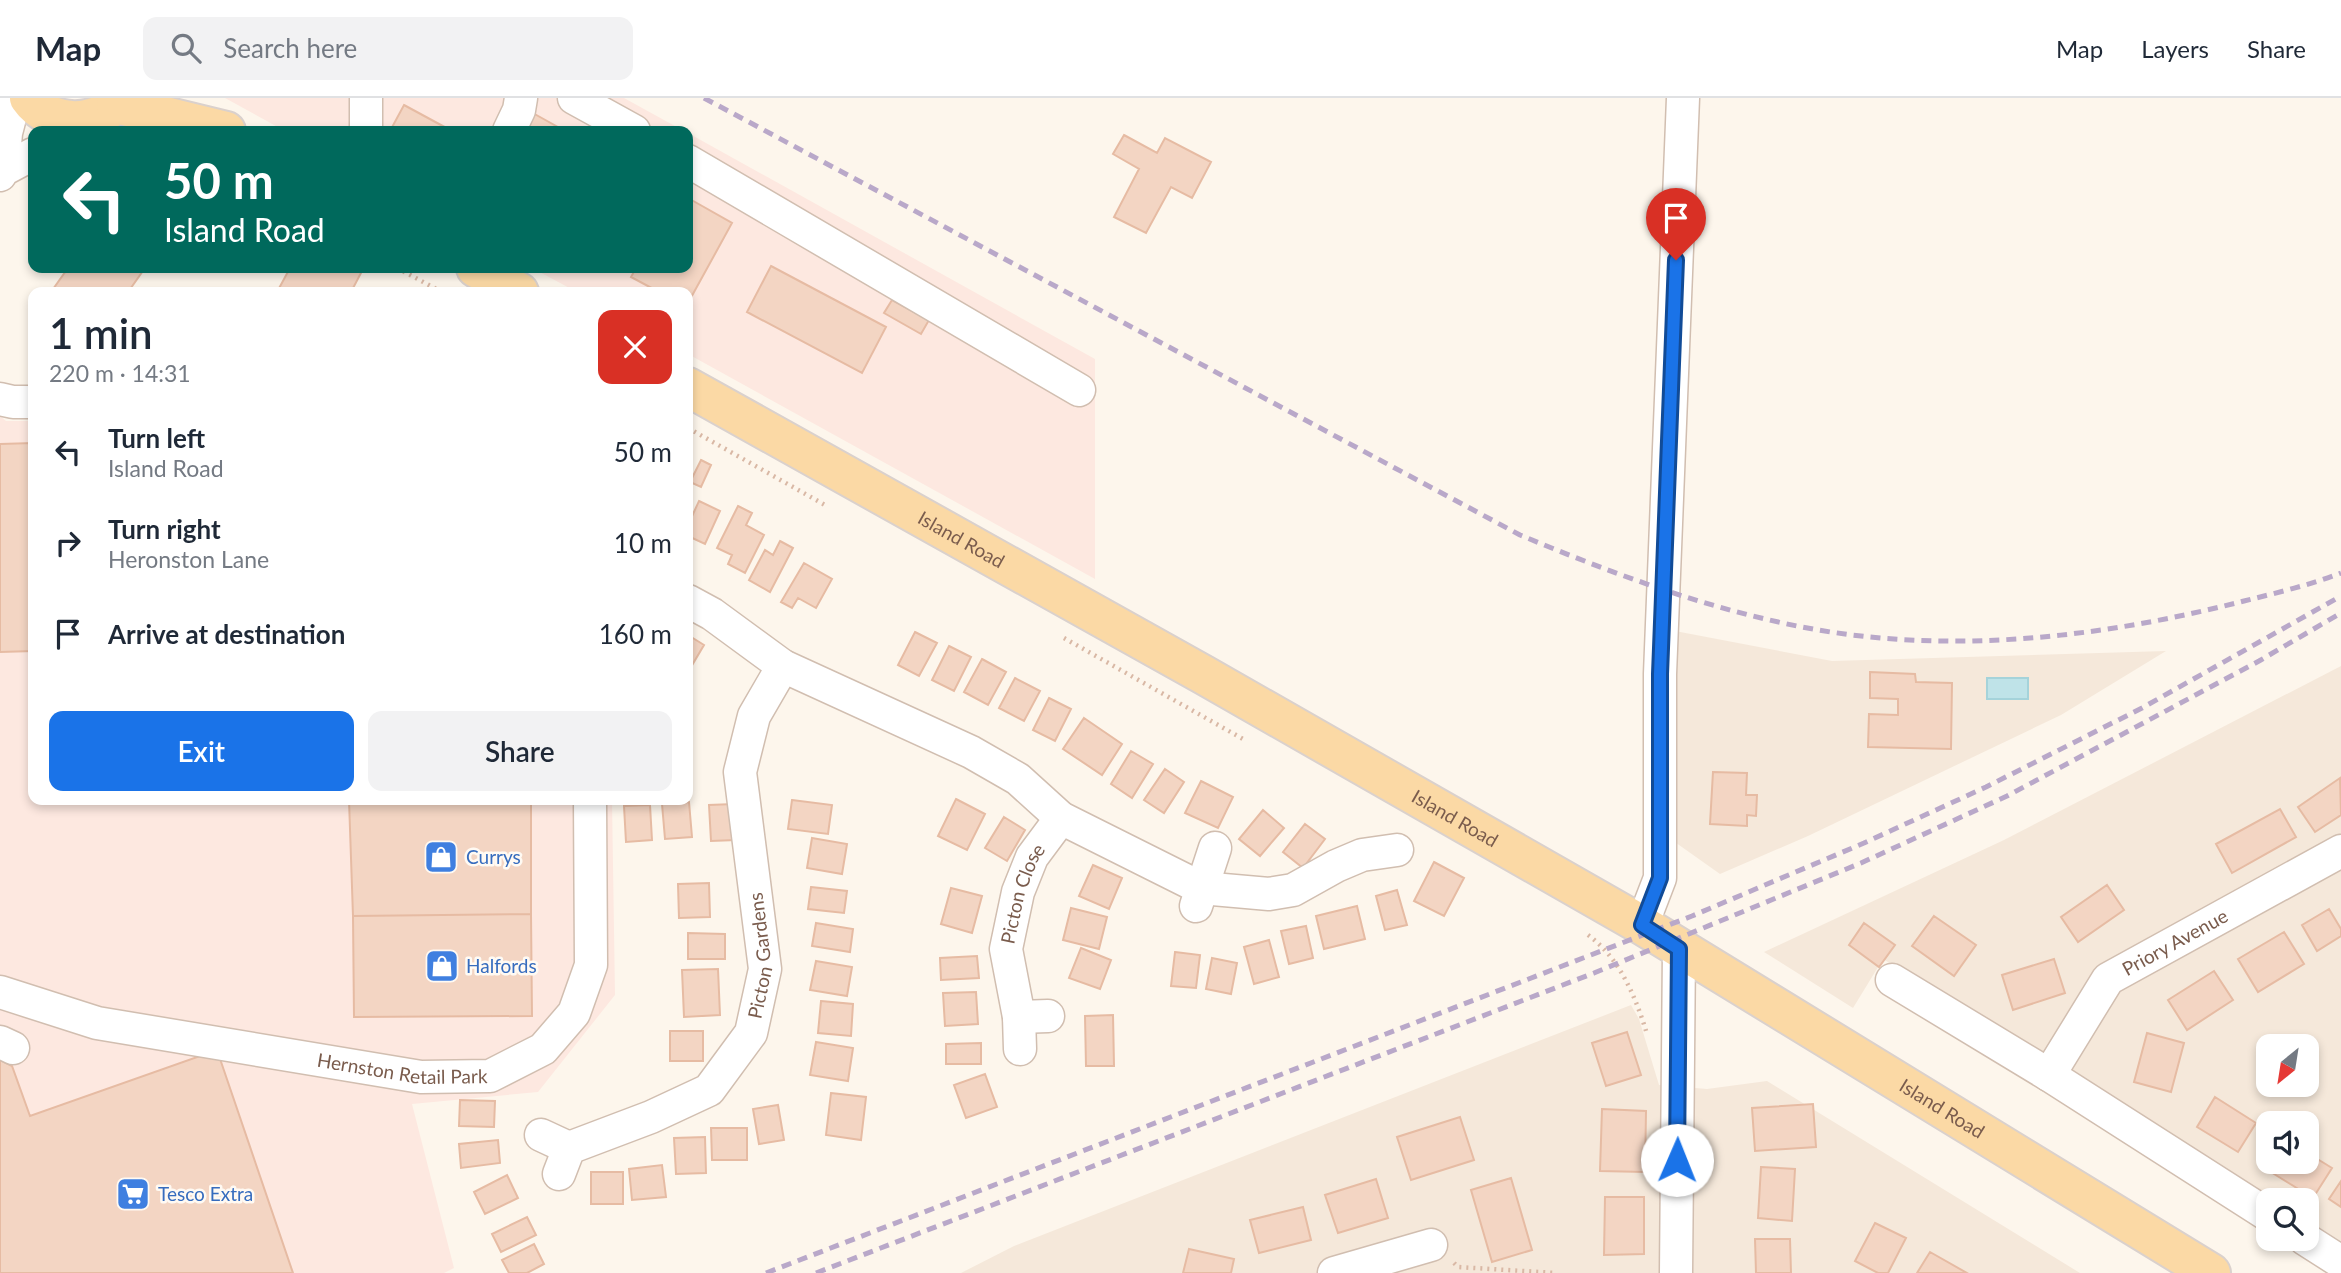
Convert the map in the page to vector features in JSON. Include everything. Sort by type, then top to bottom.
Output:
[{"type":"main road","points":[[29,98],[33,104],[51,116],[66,120],[98,113],[190,126]]},
{"type":"main road","points":[[197,98],[230,126]]},
{"type":"main road","points":[[485,273],[510,287]]},
{"type":"main road","name":"Island Road","points":[[693,390],[1204,675],[1642,925],[2211,1273]]},
{"type":"street","points":[[2,173],[6,133],[15,98]]},
{"type":"street","points":[[511,126],[519,110],[520,98]]},
{"type":"street","points":[[574,98],[625,126]]},
{"type":"street","points":[[1642,925],[1660,878],[1660,674],[1683,98]]},
{"type":"street","points":[[366,99],[366,126]]},
{"type":"street","points":[[2,173],[28,157]]},
{"type":"street","points":[[693,164],[1079,390]]},
{"type":"street","points":[[693,604],[712,614],[783,666],[971,752],[1018,779],[1061,818],[1198,898],[1293,890],[1362,855],[1396,850]]},
{"type":"street","name":"Picton Gardens","points":[[556,1152],[650,1117],[709,1090],[751,1033],[765,969],[740,772],[754,716],[783,666]]},
{"type":"street","name":"Hernston Retail Park","points":[[0,992],[97,1023],[421,1077],[490,1076],[542,1049],[574,1013],[591,965],[590,805]]},
{"type":"street","name":"Picton Close","points":[[1020,1049],[1033,1016],[1006,949],[1018,892],[1032,857],[1061,818]]},
{"type":"street","points":[[1198,898],[1215,848]]},
{"type":"street","name":"Priory Avenue","points":[[2049,1075],[2108,979],[2341,851]]},
{"type":"street","points":[[1676,1273],[1679,949]]},
{"type":"street","points":[[1892,980],[2049,1075],[2256,1207]]},
{"type":"street","points":[[1334,1273],[1431,1245]]},
{"type":"street","points":[[2319,1248],[2341,1262]]},
{"type":"path","points":[[407,273],[433,287]]},
{"type":"path","points":[[693,431],[828,506]]},
{"type":"path","points":[[1061,637],[1249,742]]},
{"type":"path","points":[[1580,930],[1591,937],[1621,971],[1640,1010],[1648,1035]]},
{"type":"path","points":[[1431,1245],[1458,1267],[1556,1273]]},
{"type":"shaded area","points":[[225,98],[624,98],[675,126],[276,126]]},
{"type":"shaded area","points":[[693,136],[1095,359],[1095,579],[693,357],[693,287],[568,287],[541,273],[693,273]]},
{"type":"shaded area","points":[[0,416],[6,421],[28,421],[28,805],[612,805],[615,995],[538,1092],[412,1104],[454,1268],[444,1273],[0,1273]]},
{"type":"shaded area","points":[[1675,631],[1832,661],[2166,651],[2061,715],[1808,836],[1720,874],[1672,840]]},
{"type":"shaded area","points":[[2341,666],[2341,1241],[2319,1227],[2319,1188],[2256,1189],[1883,959],[1853,1008],[1764,952],[2004,840]]},
{"type":"shaded area","points":[[1631,1005],[1639,1019],[1659,1085],[1707,1089],[1767,1081],[2080,1273],[961,1273],[1014,1246]]},
{"type":"water","points":[[1987,678],[2028,678],[2028,699],[1987,699]]},
{"type":"building","points":[[404,105],[443,126],[393,126]]},
{"type":"building","points":[[531,112],[556,126],[523,126]]},
{"type":"building","points":[[1124,135],[1157,153],[1165,138],[1211,162],[1192,198],[1171,187],[1146,233],[1114,217],[1139,169],[1113,154]]},
{"type":"building","points":[[693,201],[732,223],[693,294],[693,287],[650,287],[631,277],[633,273],[693,273]]},
{"type":"building","points":[[771,266],[886,327],[862,373],[747,312]]},
{"type":"building","points":[[64,273],[141,273],[132,287],[55,287]]},
{"type":"building","points":[[287,273],[361,273],[354,287],[280,287]]},
{"type":"building","points":[[892,300],[929,320],[921,334],[884,313]]},
{"type":"building","points":[[28,443],[28,651],[0,652],[0,444]]},
{"type":"building","points":[[701,460],[711,465],[701,487],[693,483],[693,476]]},
{"type":"building","points":[[699,501],[720,511],[705,544],[693,538],[693,514]]},
{"type":"building","points":[[738,506],[752,513],[746,525],[764,535],[745,573],[728,564],[732,555],[717,548]]},
{"type":"building","points":[[780,541],[793,548],[770,592],[749,580],[765,550],[773,555]]},
{"type":"building","points":[[804,563],[832,579],[816,608],[798,598],[792,608],[781,602]]},
{"type":"building","points":[[915,632],[937,643],[919,676],[898,665]]},
{"type":"building","points":[[693,638],[704,645],[693,664]]},
{"type":"building","points":[[949,646],[971,657],[954,691],[932,680]]},
{"type":"building","points":[[982,659],[1006,672],[988,705],[964,692]]},
{"type":"building","points":[[1870,672],[1915,674],[1916,682],[1952,683],[1951,749],[1868,747],[1869,714],[1898,715],[1898,699],[1870,698]]},
{"type":"building","points":[[1015,678],[1040,691],[1024,721],[999,708]]},
{"type":"building","points":[[1049,698],[1071,709],[1055,741],[1033,730]]},
{"type":"building","points":[[1084,718],[1122,744],[1102,775],[1063,749]]},
{"type":"building","points":[[1131,751],[1153,764],[1132,798],[1111,784]]},
{"type":"building","points":[[1165,769],[1184,782],[1164,813],[1144,800]]},
{"type":"building","points":[[1713,772],[1747,773],[1746,795],[1757,795],[1756,816],[1747,815],[1747,826],[1710,824]]},
{"type":"building","points":[[2340,778],[2341,815],[2315,832],[2298,807]]},
{"type":"building","points":[[1201,781],[1233,797],[1218,828],[1185,813]]},
{"type":"building","points":[[956,799],[985,814],[967,850],[938,836]]},
{"type":"building","points":[[792,800],[832,805],[828,834],[788,829]]},
{"type":"building","points":[[734,804],[736,840],[711,841],[709,805]]},
{"type":"building","name":"Currys","points":[[349,805],[531,805],[531,914],[353,916]]},
{"type":"building","points":[[650,805],[652,840],[626,842],[624,806]]},
{"type":"building","points":[[662,805],[689,805],[692,837],[665,839]]},
{"type":"building","points":[[2280,809],[2296,837],[2232,873],[2216,844]]},
{"type":"building","points":[[1263,810],[1284,828],[1260,856],[1239,839]]},
{"type":"building","points":[[1004,817],[1025,830],[1007,861],[985,848]]},
{"type":"building","points":[[1305,824],[1325,839],[1303,868],[1283,852]]},
{"type":"building","points":[[812,838],[847,844],[842,874],[807,868]]},
{"type":"building","points":[[1434,862],[1464,878],[1444,916],[1414,901]]},
{"type":"building","points":[[1093,865],[1122,878],[1109,909],[1079,896]]},
{"type":"building","points":[[709,883],[710,917],[679,918],[678,884]]},
{"type":"building","points":[[2107,885],[2124,910],[2078,942],[2061,917]]},
{"type":"building","points":[[811,887],[847,891],[844,913],[808,909]]},
{"type":"building","points":[[951,888],[982,896],[972,933],[941,924]]},
{"type":"building","points":[[1397,890],[1407,925],[1385,930],[1376,896]]},
{"type":"building","points":[[1357,906],[1365,939],[1324,949],[1316,916]]},
{"type":"building","points":[[1071,908],[1107,917],[1099,949],[1063,940]]},
{"type":"building","points":[[2329,909],[2341,929],[2341,936],[2317,951],[2302,925]]},
{"type":"building","name":"Halfords","points":[[531,914],[532,1016],[354,1017],[353,916]]},
{"type":"building","points":[[1934,916],[1976,945],[1954,976],[1912,946]]},
{"type":"building","points":[[816,923],[853,929],[850,952],[812,946]]},
{"type":"building","points":[[1864,923],[1895,945],[1879,967],[1849,945]]},
{"type":"building","points":[[1306,926],[1313,958],[1289,964],[1281,931]]},
{"type":"building","points":[[2284,932],[2304,964],[2258,992],[2238,959]]},
{"type":"building","points":[[688,933],[725,934],[725,959],[688,959]]},
{"type":"building","points":[[1269,940],[1279,977],[1254,984],[1244,947]]},
{"type":"building","points":[[1081,948],[1111,960],[1100,989],[1069,978]]},
{"type":"building","points":[[1175,952],[1200,955],[1196,988],[1171,986]]},
{"type":"building","points":[[977,956],[979,978],[941,980],[940,958]]},
{"type":"building","points":[[1212,958],[1237,963],[1231,994],[1206,989]]},
{"type":"building","points":[[2054,959],[2065,993],[2013,1010],[2002,975]]},
{"type":"building","points":[[816,961],[852,967],[847,996],[810,990]]},
{"type":"building","points":[[718,969],[720,1015],[684,1017],[682,970]]},
{"type":"building","points":[[2214,971],[2233,1000],[2187,1030],[2168,1000]]},
{"type":"building","points":[[976,992],[978,1024],[945,1026],[943,993]]},
{"type":"building","points":[[821,1001],[853,1004],[851,1036],[818,1033]]},
{"type":"building","points":[[1113,1015],[1114,1066],[1086,1066],[1085,1016]]},
{"type":"building","points":[[670,1031],[703,1031],[703,1061],[670,1061]]},
{"type":"building","points":[[1627,1032],[1641,1075],[1606,1086],[1592,1043]]},
{"type":"building","points":[[2147,1033],[2184,1043],[2171,1092],[2134,1082]]},
{"type":"building","points":[[816,1042],[853,1048],[848,1081],[810,1075]]},
{"type":"building","points":[[981,1043],[981,1064],[946,1064],[946,1044]]},
{"type":"building","name":"Tesco Extra","points":[[217,1050],[293,1273],[0,1273],[0,1060],[12,1066],[30,1116]]},
{"type":"building","points":[[985,1074],[997,1107],[966,1118],[954,1085]]},
{"type":"building","points":[[831,1093],[866,1097],[861,1140],[826,1135]]},
{"type":"building","points":[[2215,1097],[2256,1123],[2238,1152],[2197,1127]]},
{"type":"building","points":[[460,1100],[495,1101],[494,1127],[459,1126]]},
{"type":"building","points":[[1813,1104],[1816,1147],[1755,1151],[1752,1108]]},
{"type":"building","points":[[778,1105],[784,1140],[759,1144],[753,1109]]},
{"type":"building","points":[[1602,1109],[1646,1111],[1645,1172],[1600,1171]]},
{"type":"building","points":[[1460,1117],[1474,1160],[1411,1180],[1397,1137]]},
{"type":"building","points":[[711,1128],[747,1128],[747,1160],[712,1160]]},
{"type":"building","points":[[705,1137],[706,1173],[676,1174],[674,1138]]},
{"type":"building","points":[[498,1140],[500,1163],[461,1168],[459,1144]]},
{"type":"building","points":[[2319,1160],[2332,1168],[2319,1189],[2297,1188],[2274,1174],[2319,1174]]},
{"type":"building","points":[[662,1165],[666,1197],[632,1200],[629,1169]]},
{"type":"building","points":[[1761,1167],[1795,1169],[1792,1221],[1758,1218]]},
{"type":"building","points":[[591,1172],[623,1172],[623,1204],[591,1204]]},
{"type":"building","points":[[507,1175],[518,1198],[485,1214],[474,1192]]},
{"type":"building","points":[[1511,1178],[1532,1250],[1492,1262],[1471,1190]]},
{"type":"building","points":[[1376,1179],[1388,1218],[1338,1233],[1325,1195]]},
{"type":"building","points":[[2341,1181],[2341,1207],[2329,1199]]},
{"type":"building","points":[[1605,1197],[1644,1197],[1644,1254],[1604,1255]]},
{"type":"building","points":[[1303,1207],[1311,1240],[1259,1253],[1250,1220]]},
{"type":"building","points":[[527,1217],[536,1235],[501,1252],[492,1234]]},
{"type":"building","points":[[1875,1223],[1906,1238],[1888,1273],[1878,1273],[1855,1261]]},
{"type":"building","points":[[1755,1239],[1790,1239],[1791,1273],[1756,1273]]},
{"type":"building","points":[[534,1244],[544,1264],[527,1273],[509,1273],[502,1260]]},
{"type":"building","points":[[1189,1249],[1234,1259],[1231,1273],[1183,1273]]},
{"type":"building","points":[[1930,1252],[1967,1273],[1917,1273]]},
{"type":"railway","points":[[704,98],[1520,535],[1691,599],[1761,618],[1853,635],[1909,640],[2022,639],[2134,625],[2190,614],[2341,573]]},
{"type":"railway","points":[[766,1273],[1692,916],[1864,843],[1986,787],[2142,708],[2341,596]]},
{"type":"railway","points":[[816,1273],[1594,973],[1861,863],[2007,796],[2259,661],[2341,613]]},
{"type":"place","name":"Currys","points":[[441,857]]},
{"type":"place","name":"Halfords","points":[[442,966]]},
{"type":"place","name":"Tesco Extra","points":[[133,1194]]},
{"type":"route","points":[[1676,260],[1660,674],[1660,878],[1642,925],[1679,949],[1677,1160]]}]
